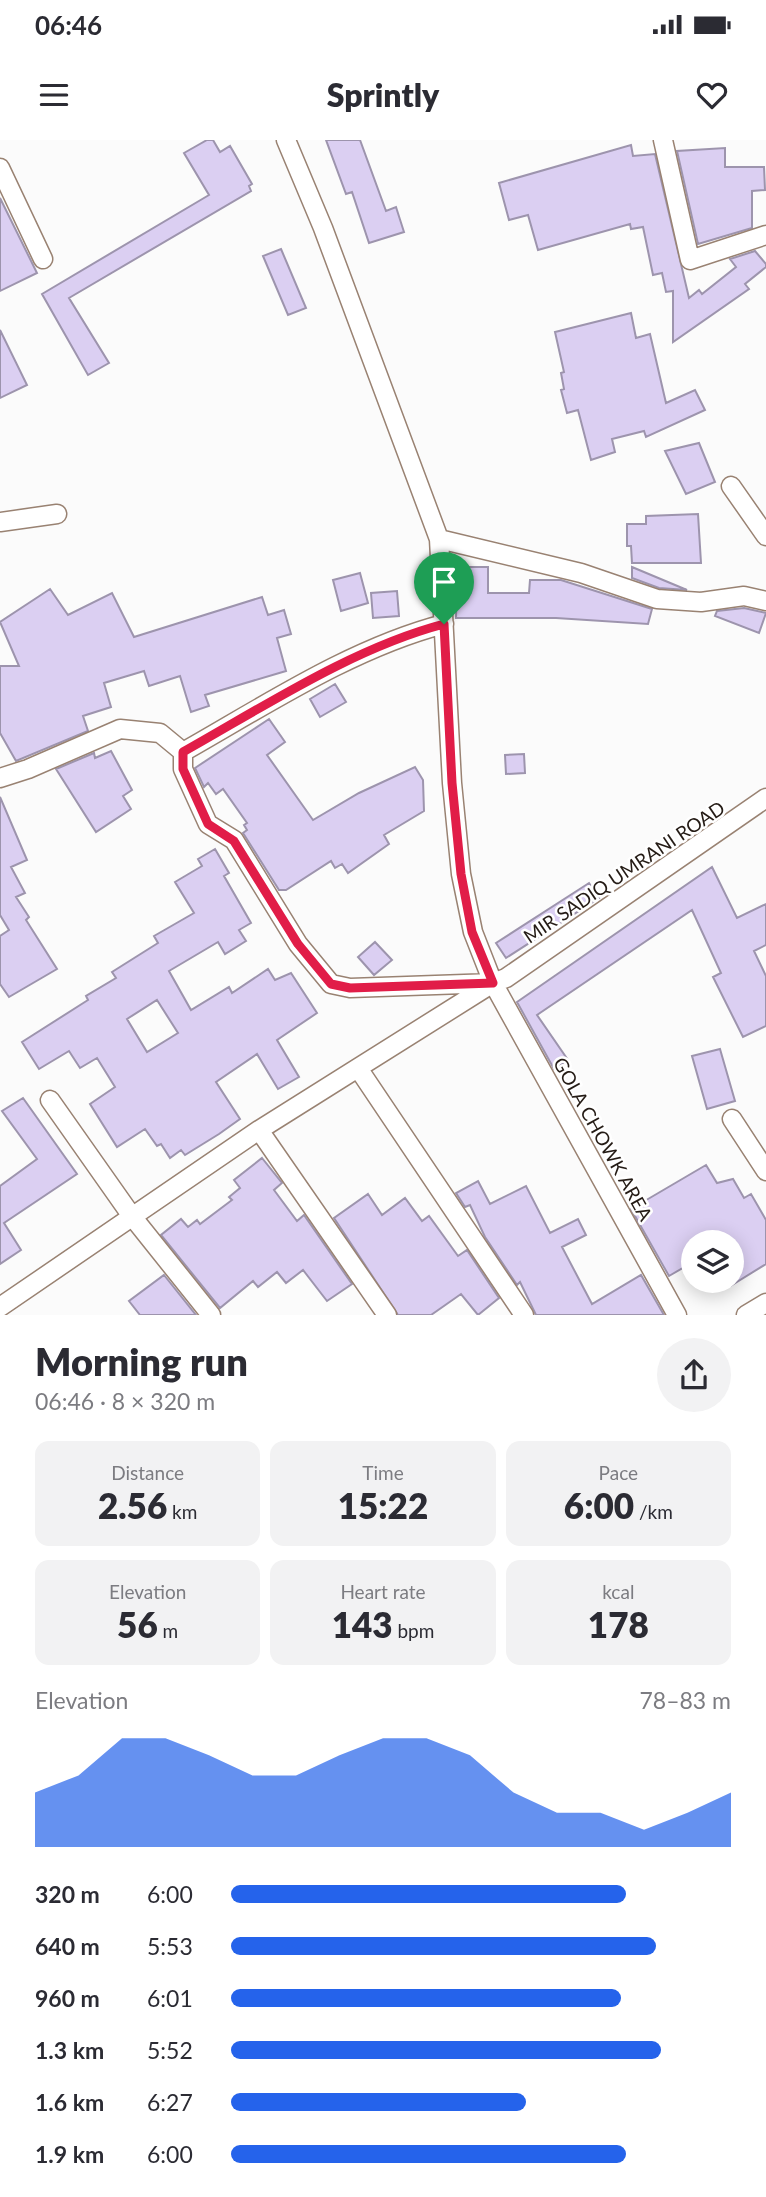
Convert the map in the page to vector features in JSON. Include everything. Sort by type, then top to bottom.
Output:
[{"type":"street","name":"GOLA CHOWK AREA","points":[[285,140],[323,228],[439,540],[452,783],[461,874],[472,932],[677,1315]]},
{"type":"street","points":[[663,140],[690,260],[766,235]]},
{"type":"street","points":[[0,168],[43,259]]},
{"type":"street","points":[[731,486],[766,536]]},
{"type":"street","points":[[0,522],[58,514]]},
{"type":"street","points":[[439,540],[581,573],[657,599],[701,602],[744,596],[766,601]]},
{"type":"street","points":[[183,752],[289,692],[385,644],[410,633],[444,624]]},
{"type":"street","points":[[0,778],[29,769],[120,729],[160,733],[183,752]]},
{"type":"street","points":[[183,752],[183,769],[208,824],[234,841],[298,944],[331,984],[350,988],[499,981]]},
{"type":"street","name":"MIR SADIQ UMRANI ROAD","points":[[0,1307],[259,1130],[499,981],[766,798]]},
{"type":"street","points":[[358,1068],[524,1315]]},
{"type":"street","points":[[50,1100],[131,1215],[211,1315]]},
{"type":"street","points":[[732,1119],[766,1171]]},
{"type":"street","points":[[259,1130],[387,1315]]},
{"type":"street","points":[[746,1315],[766,1303]]},
{"type":"building","points":[[207,140],[213,140],[220,152],[230,146],[252,184],[249,186],[251,191],[69,298],[109,363],[88,375],[42,294],[209,195],[184,153]]},
{"type":"building","points":[[326,140],[360,140],[386,211],[396,207],[404,232],[369,243],[352,192],[346,194]]},
{"type":"building","points":[[631,145],[633,156],[655,154],[689,298],[699,290],[702,294],[736,267],[730,259],[755,251],[766,264],[766,267],[745,284],[749,289],[673,342],[673,291],[666,292],[662,273],[653,275],[643,227],[631,229],[630,224],[538,250],[528,215],[509,220],[499,183]]},
{"type":"building","points":[[725,148],[725,167],[764,167],[765,190],[752,191],[752,228],[698,244],[677,151]]},
{"type":"building","points":[[0,198],[37,273],[0,291]]},
{"type":"building","points":[[281,249],[306,308],[288,315],[263,256]]},
{"type":"building","points":[[631,313],[636,338],[650,334],[666,403],[695,390],[705,410],[646,437],[644,431],[612,439],[615,452],[591,460],[578,410],[567,413],[561,390],[564,389],[561,373],[564,372],[555,332]]},
{"type":"building","points":[[0,330],[27,385],[0,398]]},
{"type":"building","points":[[699,443],[715,482],[686,494],[665,451]]},
{"type":"building","points":[[698,514],[701,563],[632,563],[631,546],[627,546],[627,524],[646,524],[646,516]]},
{"type":"building","points":[[461,567],[488,567],[488,593],[529,593],[530,580],[561,580],[652,609],[648,624],[556,618],[456,618],[457,577],[461,577]]},
{"type":"building","points":[[632,567],[687,590],[659,588],[632,578]]},
{"type":"building","points":[[360,573],[368,603],[341,611],[333,580]]},
{"type":"building","points":[[50,589],[68,615],[112,593],[134,637],[262,597],[268,615],[284,610],[291,634],[277,638],[286,671],[205,695],[209,706],[191,712],[180,676],[149,686],[144,671],[104,683],[111,707],[83,716],[88,731],[16,761],[0,733],[0,666],[19,666],[0,622]]},
{"type":"building","points":[[397,591],[399,616],[373,618],[371,593]]},
{"type":"building","points":[[744,608],[766,613],[759,633],[715,616],[717,611]]},
{"type":"building","points":[[335,684],[346,702],[320,717],[310,699]]},
{"type":"building","points":[[269,719],[285,742],[267,755],[313,820],[359,793],[415,767],[423,780],[424,811],[384,835],[389,844],[348,873],[342,864],[335,868],[331,861],[286,890],[279,890],[243,833],[247,830],[244,825],[247,823],[223,789],[216,794],[208,783],[204,787],[195,768]]},
{"type":"building","points":[[111,751],[132,790],[123,796],[131,809],[96,832],[56,769],[94,753],[95,758]]},
{"type":"building","points":[[524,754],[525,773],[506,774],[505,755]]},
{"type":"building","points":[[0,797],[27,860],[11,867],[25,893],[16,897],[29,917],[26,920],[57,969],[9,997],[0,984],[0,936],[9,930],[0,915]]},
{"type":"building","points":[[215,849],[229,873],[224,876],[251,923],[239,930],[246,941],[225,954],[218,942],[169,971],[191,1010],[229,987],[232,993],[268,969],[275,980],[291,973],[317,1013],[277,1040],[299,1077],[278,1089],[257,1054],[216,1082],[240,1119],[185,1155],[181,1150],[170,1158],[161,1144],[157,1146],[145,1129],[117,1147],[90,1104],[115,1087],[97,1058],[80,1068],[69,1051],[39,1069],[22,1042],[88,1000],[86,996],[116,978],[112,972],[158,943],[154,936],[194,913],[175,882],[202,866],[198,859]],"holes":[[[157,1000],[178,1033],[147,1052],[127,1019]]]},
{"type":"building","points":[[712,867],[737,918],[766,904],[766,945],[754,951],[766,976],[766,1026],[743,1037],[713,977],[721,973],[692,910],[537,1015],[568,1060],[554,1069],[517,1002]]},
{"type":"building","points":[[589,883],[599,898],[506,958],[496,943]]},
{"type":"building","points":[[375,942],[392,960],[374,975],[358,957]]},
{"type":"building","points":[[720,1049],[735,1101],[707,1109],[692,1056]]},
{"type":"building","points":[[23,1098],[77,1174],[4,1223],[21,1250],[0,1264],[0,1186],[37,1159],[2,1111]]},
{"type":"building","points":[[262,1158],[282,1183],[274,1190],[297,1221],[304,1215],[352,1284],[327,1301],[303,1270],[286,1283],[277,1272],[258,1287],[253,1281],[220,1308],[161,1235],[181,1219],[188,1227],[197,1220],[200,1224],[232,1200],[229,1197],[240,1188],[234,1180]]},
{"type":"building","points":[[706,1165],[717,1183],[733,1179],[744,1198],[751,1194],[766,1220],[766,1264],[744,1278],[744,1230],[681,1230],[681,1269],[669,1276],[631,1209]]},
{"type":"building","points":[[478,1181],[490,1204],[526,1186],[550,1233],[578,1219],[586,1235],[562,1247],[592,1304],[641,1275],[664,1315],[536,1315],[520,1282],[517,1285],[485,1237],[470,1205],[465,1207],[456,1193]]},
{"type":"building","points":[[368,1194],[382,1215],[405,1198],[422,1221],[429,1216],[458,1256],[467,1250],[499,1298],[478,1315],[461,1294],[431,1315],[398,1315],[334,1218]]},
{"type":"building","points":[[164,1275],[196,1315],[140,1315],[129,1301]]},
{"type":"route","points":[[444,624],[452,783],[461,874],[472,932],[493,983],[350,988],[331,984],[298,944],[234,841],[208,824],[183,769],[183,752],[289,692],[385,644],[410,633],[444,624]]}]
